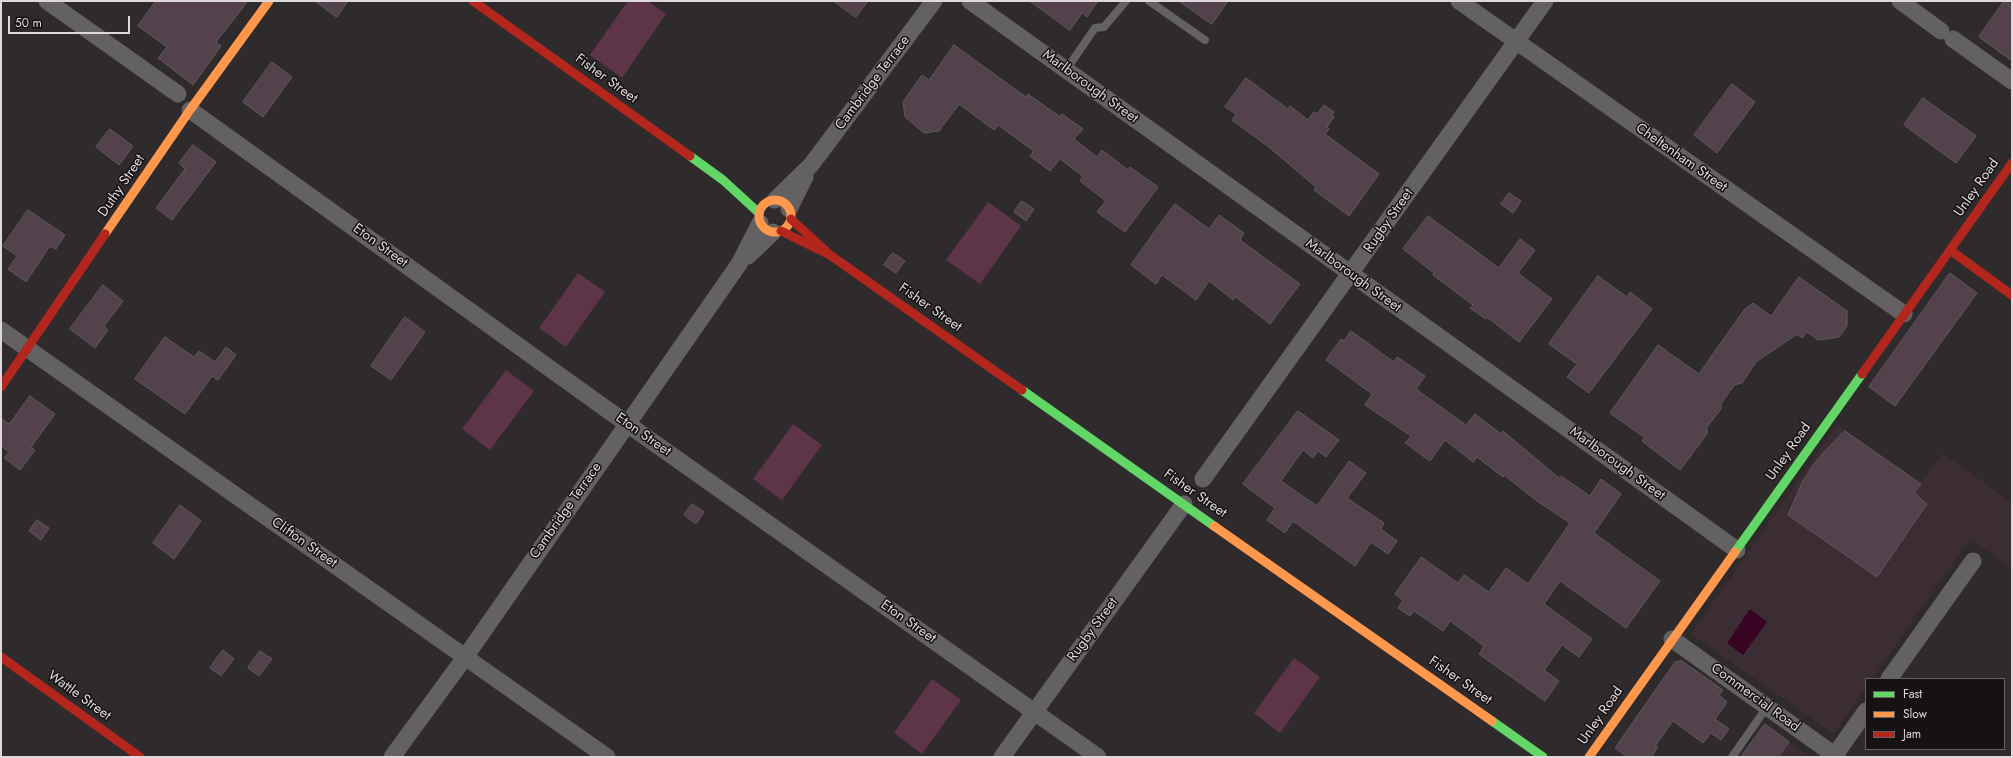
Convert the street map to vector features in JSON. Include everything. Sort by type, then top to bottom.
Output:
[{"type":"street","points":[[47,1],[178,94]]},
{"type":"street","name":"Duthy Street","points":[[1,387],[190,110],[268,1]]},
{"type":"street","name":"Fisher Street","points":[[473,1],[723,180],[768,225],[830,255]]},
{"type":"street","name":"Cambridge Terrace","points":[[781,208],[811,165],[934,1]]},
{"type":"street","name":"Marlborough Street","points":[[970,1],[1737,550]]},
{"type":"street","name":"Cheltenham Street","points":[[1459,1],[1904,314]]},
{"type":"street","name":"Rugby Street","points":[[1204,479],[1545,1]]},
{"type":"street","points":[[1900,1],[2012,81]]},
{"type":"street","name":"Eton Street","points":[[190,110],[627,423],[1098,757]]},
{"type":"street","name":"Unley Road","points":[[1590,757],[1672,639],[2012,163]]},
{"type":"street","name":"Fisher Street","points":[[723,180],[781,208],[830,255],[1543,757]]},
{"type":"street","points":[[760,208],[781,208],[786,227],[768,225],[760,208]]},
{"type":"street","name":"Cambridge Terrace","points":[[392,757],[466,656],[627,423],[768,225]]},
{"type":"street","points":[[1950,250],[2012,295]]},
{"type":"street","name":"Clifton Street","points":[[1,330],[466,656],[607,757]]},
{"type":"street","name":"Rugby Street","points":[[1002,757],[1184,504]]},
{"type":"street","points":[[1890,678],[1973,561]]},
{"type":"street","name":"Commercial Road","points":[[1672,639],[1836,756]]},
{"type":"street","name":"Wattle Street","points":[[1,657],[140,757]]},
{"type":"street","points":[[1836,756],[1865,712]]},
{"type":"lane","points":[[1066,70],[1095,28],[1104,27],[1126,1]]},
{"type":"lane","points":[[1149,1],[1205,40]]},
{"type":"lane","points":[[1732,757],[1767,707]]},
{"type":"shaded area","points":[[628,1],[648,1],[666,14],[622,78],[590,55]]},
{"type":"shaded area","points":[[988,202],[1021,226],[980,284],[946,260]]},
{"type":"shaded area","points":[[578,273],[605,292],[566,347],[539,328]]},
{"type":"shaded area","points":[[506,370],[534,391],[490,450],[462,429]]},
{"type":"shaded area","points":[[793,424],[822,445],[782,500],[753,479]]},
{"type":"shaded area","points":[[1837,425],[1920,484],[1943,453],[2012,503],[2012,565],[2010,567],[1970,539],[1873,678],[1865,678],[1865,689],[1834,734],[1691,634]]},
{"type":"shaded area","points":[[1750,609],[1767,622],[1743,655],[1727,643]]},
{"type":"shaded area","points":[[1294,658],[1320,677],[1280,733],[1254,713]]},
{"type":"shaded area","points":[[932,679],[961,700],[922,754],[894,733]]},
{"type":"shaded area","points":[[1765,724],[1810,757],[1741,757]]},
{"type":"building","points":[[156,1],[248,1],[216,42],[221,46],[193,85],[158,58],[167,47],[138,26]]},
{"type":"building","points":[[315,1],[348,1],[337,17]]},
{"type":"building","points":[[834,1],[868,1],[856,17]]},
{"type":"building","points":[[1030,1],[1098,1],[1087,17],[1082,13],[1070,30]]},
{"type":"building","points":[[1179,1],[1228,1],[1212,24]]},
{"type":"building","points":[[2004,1],[2012,1],[2012,61],[1979,37]]},
{"type":"building","points":[[954,45],[1026,97],[1028,94],[1060,117],[1062,114],[1083,129],[1074,139],[1097,157],[1102,150],[1128,170],[1130,167],[1158,187],[1125,232],[1097,212],[1106,201],[1080,181],[1083,176],[1060,159],[1050,171],[1030,156],[1034,151],[998,125],[994,130],[959,104],[939,131],[924,133],[905,117],[903,102],[922,75],[929,80]]},
{"type":"building","points":[[272,62],[292,77],[263,117],[243,102]]},
{"type":"building","points":[[1246,78],[1288,109],[1290,106],[1308,120],[1314,112],[1317,114],[1324,105],[1334,112],[1332,116],[1334,117],[1327,127],[1329,129],[1325,134],[1379,174],[1349,216],[1314,190],[1316,187],[1270,148],[1232,120],[1236,114],[1225,107]]},
{"type":"building","points":[[1732,84],[1755,102],[1717,153],[1694,135]]},
{"type":"building","points":[[1923,98],[1976,136],[1956,163],[1904,125]]},
{"type":"building","points":[[110,129],[133,146],[119,165],[96,147]]},
{"type":"building","points":[[193,145],[216,162],[172,220],[156,208],[185,169],[179,163]]},
{"type":"building","points":[[1509,193],[1521,201],[1513,213],[1501,204]]},
{"type":"building","points":[[1022,201],[1034,209],[1026,221],[1014,212]]},
{"type":"building","points":[[1175,204],[1209,229],[1219,215],[1244,233],[1240,240],[1300,284],[1270,324],[1236,297],[1233,300],[1209,281],[1196,300],[1162,275],[1156,284],[1131,265]]},
{"type":"building","points":[[28,210],[65,235],[56,249],[50,246],[26,282],[8,269],[17,256],[3,246]]},
{"type":"building","points":[[1428,216],[1499,268],[1520,239],[1535,250],[1518,273],[1552,299],[1519,342],[1487,317],[1486,319],[1470,308],[1473,305],[1433,275],[1434,273],[1403,249]]},
{"type":"building","points":[[893,253],[905,261],[896,273],[884,265]]},
{"type":"building","points":[[1950,273],[1977,293],[1895,406],[1869,387]]},
{"type":"building","points":[[1598,276],[1627,297],[1630,292],[1652,309],[1589,393],[1567,377],[1577,364],[1549,344]]},
{"type":"building","points":[[1799,277],[1847,311],[1847,326],[1839,337],[1818,340],[1807,332],[1802,338],[1797,334],[1756,362],[1742,383],[1734,385],[1721,404],[1721,409],[1707,427],[1707,434],[1680,470],[1642,441],[1645,438],[1610,413],[1658,345],[1699,374],[1744,310],[1753,303],[1771,316]]},
{"type":"building","points":[[103,285],[123,301],[104,326],[108,330],[95,348],[70,329]]},
{"type":"building","points":[[405,317],[425,332],[391,380],[371,366]]},
{"type":"building","points":[[1351,331],[1394,362],[1397,357],[1425,376],[1416,389],[1466,425],[1475,414],[1501,434],[1503,431],[1559,478],[1561,476],[1590,496],[1601,479],[1621,494],[1594,533],[1660,581],[1626,628],[1560,581],[1544,604],[1592,639],[1579,657],[1562,645],[1544,670],[1559,681],[1545,701],[1479,654],[1484,646],[1450,621],[1443,631],[1414,611],[1410,616],[1398,608],[1403,600],[1395,594],[1421,557],[1458,583],[1464,575],[1489,592],[1506,568],[1528,584],[1570,523],[1537,501],[1504,475],[1503,477],[1477,457],[1473,462],[1445,440],[1430,461],[1405,443],[1411,436],[1365,405],[1372,394],[1326,360],[1341,339],[1344,341]]},
{"type":"building","points":[[165,337],[194,357],[199,351],[215,362],[226,347],[236,355],[218,380],[212,376],[185,414],[135,379]]},
{"type":"building","points":[[30,396],[55,414],[31,447],[35,450],[20,470],[4,458],[9,452],[1,446],[1,418],[9,424]]},
{"type":"building","points":[[1298,411],[1339,440],[1326,457],[1318,451],[1313,458],[1303,450],[1281,481],[1317,506],[1349,461],[1366,473],[1347,498],[1384,523],[1381,529],[1397,541],[1388,554],[1371,542],[1355,566],[1293,521],[1285,533],[1267,520],[1275,508],[1243,484]]},
{"type":"building","points":[[1845,431],[1921,484],[1914,493],[1927,504],[1877,577],[1788,515],[1801,485],[1811,468],[1824,452]]},
{"type":"building","points":[[692,504],[704,512],[696,524],[684,515]]},
{"type":"building","points":[[180,505],[201,521],[174,559],[153,543]]},
{"type":"building","points":[[37,520],[49,528],[41,540],[29,531]]},
{"type":"building","points":[[223,650],[234,659],[221,676],[210,668]]},
{"type":"building","points":[[260,651],[272,659],[259,676],[248,668]]},
{"type":"building","points":[[1682,661],[1723,690],[1719,695],[1727,702],[1715,719],[1729,729],[1721,740],[1711,733],[1703,743],[1673,721],[1655,746],[1658,747],[1651,757],[1627,757],[1615,748],[1675,662]]},
{"type":"building","points":[[1765,724],[1789,742],[1778,757],[1741,757]]},
{"type":"traffic: fast","points":[[690,156],[723,180],[759,213]]},
{"type":"traffic: fast","points":[[1735,552],[1862,374]]},
{"type":"traffic: fast","points":[[1022,390],[1214,526]]},
{"type":"traffic: fast","points":[[1492,721],[1543,757]]},
{"type":"traffic: slow","points":[[105,234],[190,110],[269,1]]},
{"type":"traffic: slow","points":[[772,200],[778,200],[788,207],[791,216],[790,222],[784,229],[778,232],[772,232],[762,225],[759,219],[759,213],[766,203],[772,200]]},
{"type":"traffic: slow","points":[[1214,526],[1492,721]]},
{"type":"traffic: slow","points":[[1589,757],[1735,552]]},
{"type":"traffic: jam","points":[[473,1],[690,156]]},
{"type":"traffic: jam","points":[[1862,374],[2012,163]]},
{"type":"traffic: jam","points":[[781,231],[830,255],[791,219]]},
{"type":"traffic: jam","points":[[1,387],[105,234]]},
{"type":"traffic: jam","points":[[1950,250],[2012,295]]},
{"type":"traffic: jam","points":[[830,255],[1022,390]]},
{"type":"traffic: jam","points":[[1,657],[140,757]]}]
